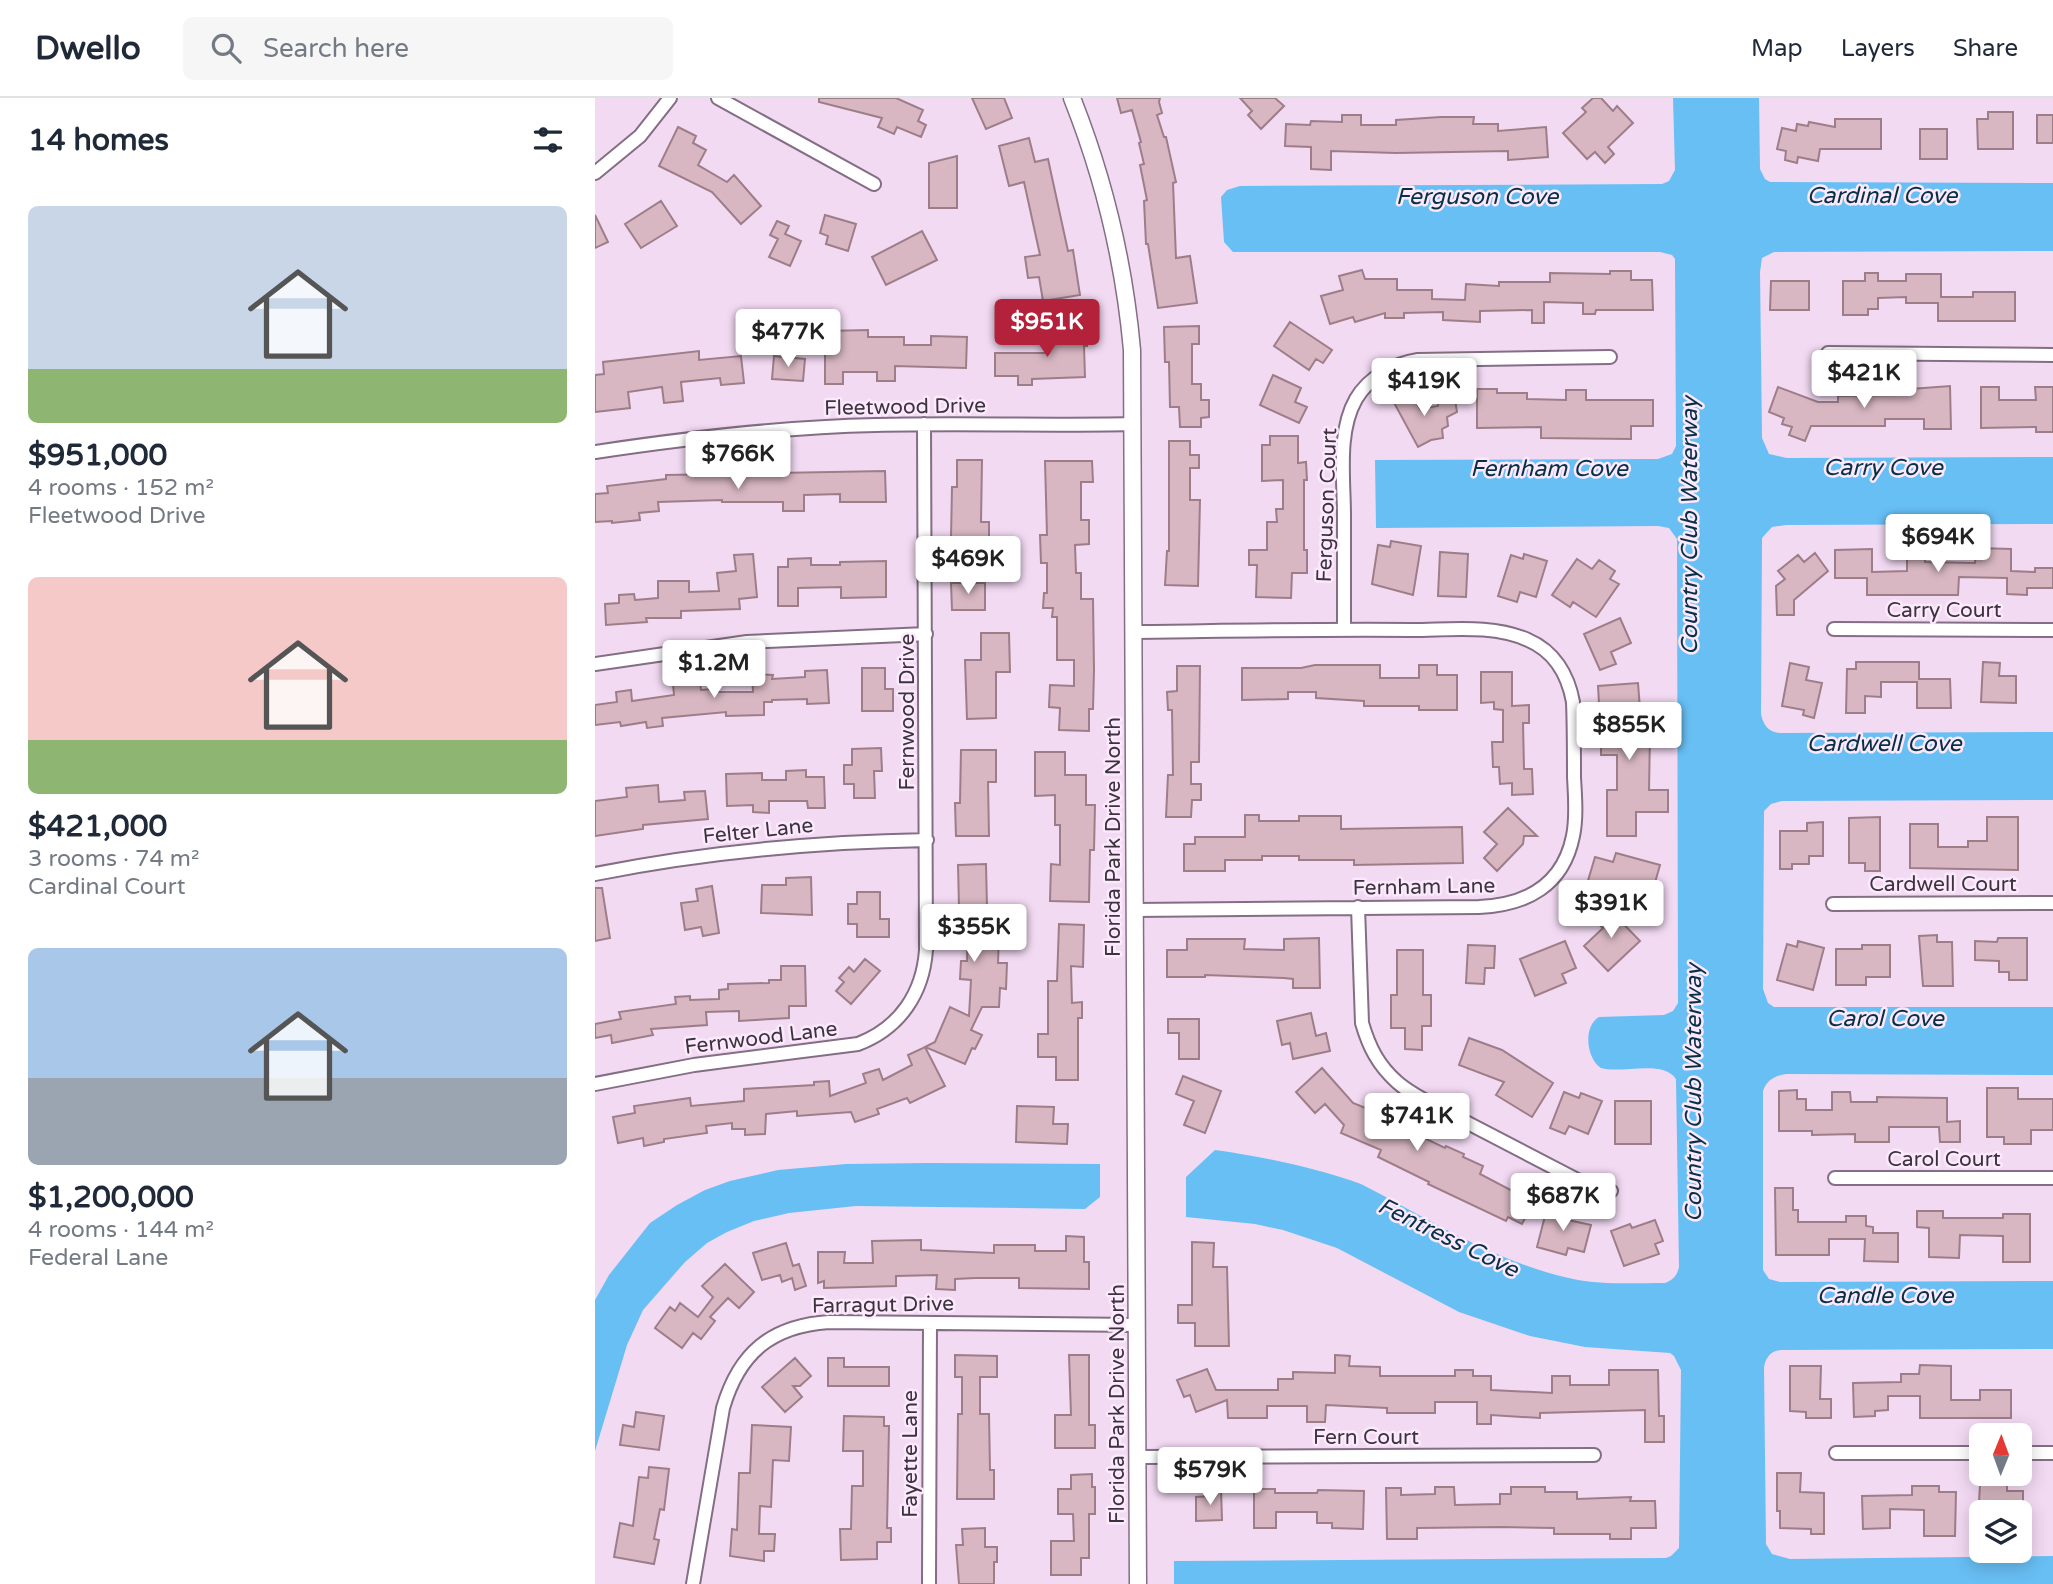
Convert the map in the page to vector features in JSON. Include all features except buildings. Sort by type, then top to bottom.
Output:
[{"type":"street","points":[[595,173],[640,136],[670,98]]},
{"type":"street","points":[[717,98],[874,184]]},
{"type":"street","name":"Florida Park Drive North","points":[[1072,98],[1093,154],[1122,262],[1132,350],[1138,1584]]},
{"type":"street","points":[[1828,353],[2053,355]]},
{"type":"street","name":"Ferguson Court","points":[[1344,629],[1345,446],[1350,414],[1355,401],[1368,384],[1399,364],[1418,360],[1610,357]]},
{"type":"street","name":"Fleetwood Drive","points":[[595,452],[772,431],[924,424],[1132,424]]},
{"type":"street","name":"Fernwood Drive","points":[[914,997],[925,962],[927,840],[924,424]]},
{"type":"street","name":"Fernham Lane","points":[[1133,632],[1344,629],[1499,631],[1537,644],[1557,663],[1565,675],[1573,702],[1573,836],[1563,863],[1552,880],[1528,897],[1498,906],[1134,910]]},
{"type":"street","name":"Carry Court","points":[[1834,629],[2053,630]]},
{"type":"street","points":[[595,664],[747,642],[926,634]]},
{"type":"street","name":"Felter Lane","points":[[595,874],[761,848],[927,840]]},
{"type":"street","name":"Cardwell Court","points":[[1833,904],[2053,904]]},
{"type":"street","points":[[1358,907],[1362,1023],[1371,1050],[1384,1069],[1399,1084],[1441,1108],[1591,1187],[1611,1191]]},
{"type":"street","name":"Fernwood Lane","points":[[595,1084],[694,1065],[859,1044],[889,1027],[903,1014],[914,997]]},
{"type":"street","name":"Carol Court","points":[[1835,1178],[2053,1178]]},
{"type":"street","name":"Farragut Drive","points":[[693,1584],[723,1408],[733,1379],[753,1351],[778,1334],[815,1323],[1138,1325]]},
{"type":"street","name":"Fayette Lane","points":[[929,1584],[930,1323]]},
{"type":"street","points":[[1836,1453],[1969,1453]]},
{"type":"street","points":[[2032,1453],[2053,1453]]},
{"type":"street","name":"Fern Court","points":[[1139,1457],[1594,1455]]},
{"type":"water","points":[[1673,98],[1759,98],[1760,169],[1765,179],[1770,182],[2053,183],[2053,251],[1774,252],[1762,258],[1760,272],[1762,438],[1769,454],[1787,458],[2053,457],[2053,524],[1786,525],[1772,527],[1762,538],[1761,714],[1769,729],[1779,733],[2053,732],[2053,800],[1782,801],[1771,804],[1764,811],[1763,989],[1768,1003],[1774,1007],[2053,1007],[2053,1075],[1786,1074],[1771,1079],[1765,1087],[1763,1270],[1769,1279],[1780,1282],[2053,1281],[2053,1349],[1781,1350],[1769,1355],[1764,1367],[1766,1544],[1772,1554],[1790,1559],[1969,1557],[1969,1563],[2032,1563],[2032,1556],[2053,1556],[2053,1584],[1174,1584],[1174,1561],[1666,1558],[1679,1548],[1681,1370],[1670,1353],[1585,1347],[1530,1336],[1459,1312],[1337,1248],[1283,1230],[1255,1224],[1186,1217],[1186,1177],[1215,1150],[1289,1163],[1361,1184],[1464,1239],[1545,1272],[1584,1281],[1619,1283],[1665,1283],[1677,1273],[1676,1079],[1670,1073],[1652,1068],[1601,1068],[1592,1057],[1588,1042],[1590,1027],[1599,1017],[1664,1015],[1673,1011],[1678,1003],[1677,539],[1669,528],[1658,526],[1376,528],[1375,460],[1658,459],[1672,454],[1676,446],[1675,259],[1672,255],[1660,252],[1233,252],[1224,242],[1221,197],[1227,190],[1240,186],[1662,184],[1669,181],[1675,170]]},
{"type":"water","points":[[846,1164],[1100,1164],[1100,1197],[1085,1209],[856,1206],[789,1213],[754,1221],[727,1232],[707,1243],[685,1262],[643,1310],[627,1345],[595,1451],[595,1300],[609,1275],[650,1223],[705,1190],[778,1170]]},
{"type":"water label","name":"Cardinal Cove","points":[[1882,196]]},
{"type":"water label","name":"Ferguson Cove","points":[[1477,197]]},
{"type":"water label","name":"Carry Cove","points":[[1883,468]]},
{"type":"water label","name":"Fernham Cove","points":[[1549,469]]},
{"type":"water label","name":"Country Club Waterway","points":[[1690,526]]},
{"type":"water label","name":"Cardwell Cove","points":[[1884,744]]},
{"type":"water label","name":"Carol Cove","points":[[1885,1019]]},
{"type":"water label","name":"Country Club Waterway","points":[[1694,1093]]},
{"type":"water label","name":"Fentress Cove","points":[[1448,1238]]},
{"type":"water label","name":"Candle Cove","points":[[1885,1296]]}]
